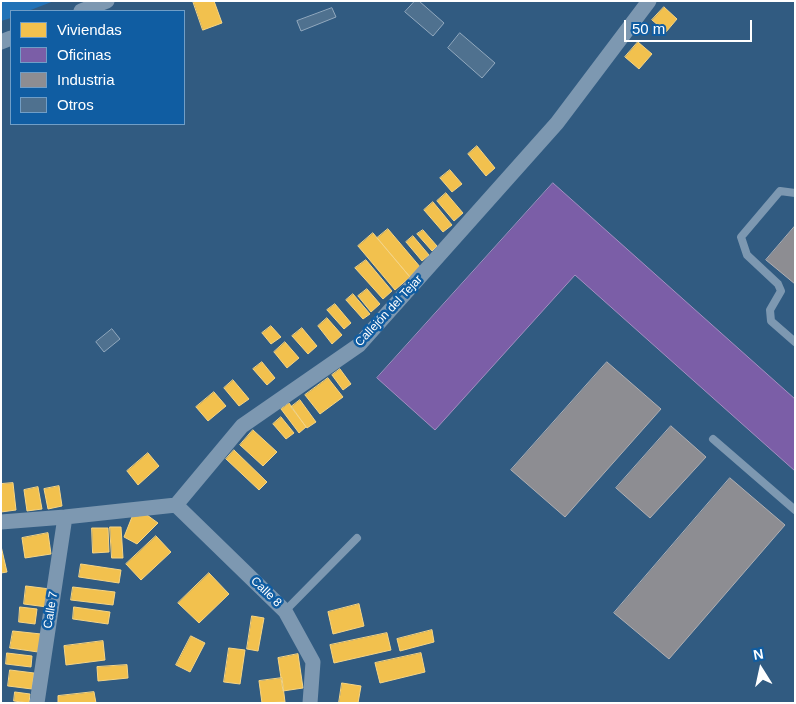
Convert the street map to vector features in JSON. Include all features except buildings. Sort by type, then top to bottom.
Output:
[{"type":"street","points":[[84,10],[107,1]]},
{"type":"street","name":"Callejón del Tejar","points":[[176,505],[242,426],[359,345],[557,123],[649,1]]},
{"type":"street","points":[[1,522],[176,505]]},
{"type":"street","name":"Calle 8","points":[[176,505],[285,611],[313,662],[310,703]]},
{"type":"street","name":"Calle 7","points":[[37,703],[65,517]]},
{"type":"lane","points":[[795,193],[780,191],[741,237],[747,255],[778,284],[781,290],[770,310],[771,321],[795,342]]},
{"type":"lane","points":[[713,439],[795,510]]},
{"type":"lane","points":[[285,611],[357,538]]},
{"type":"shaded area","points":[[1,1],[54,1],[31,10],[10,10],[10,18],[1,21]]}]
